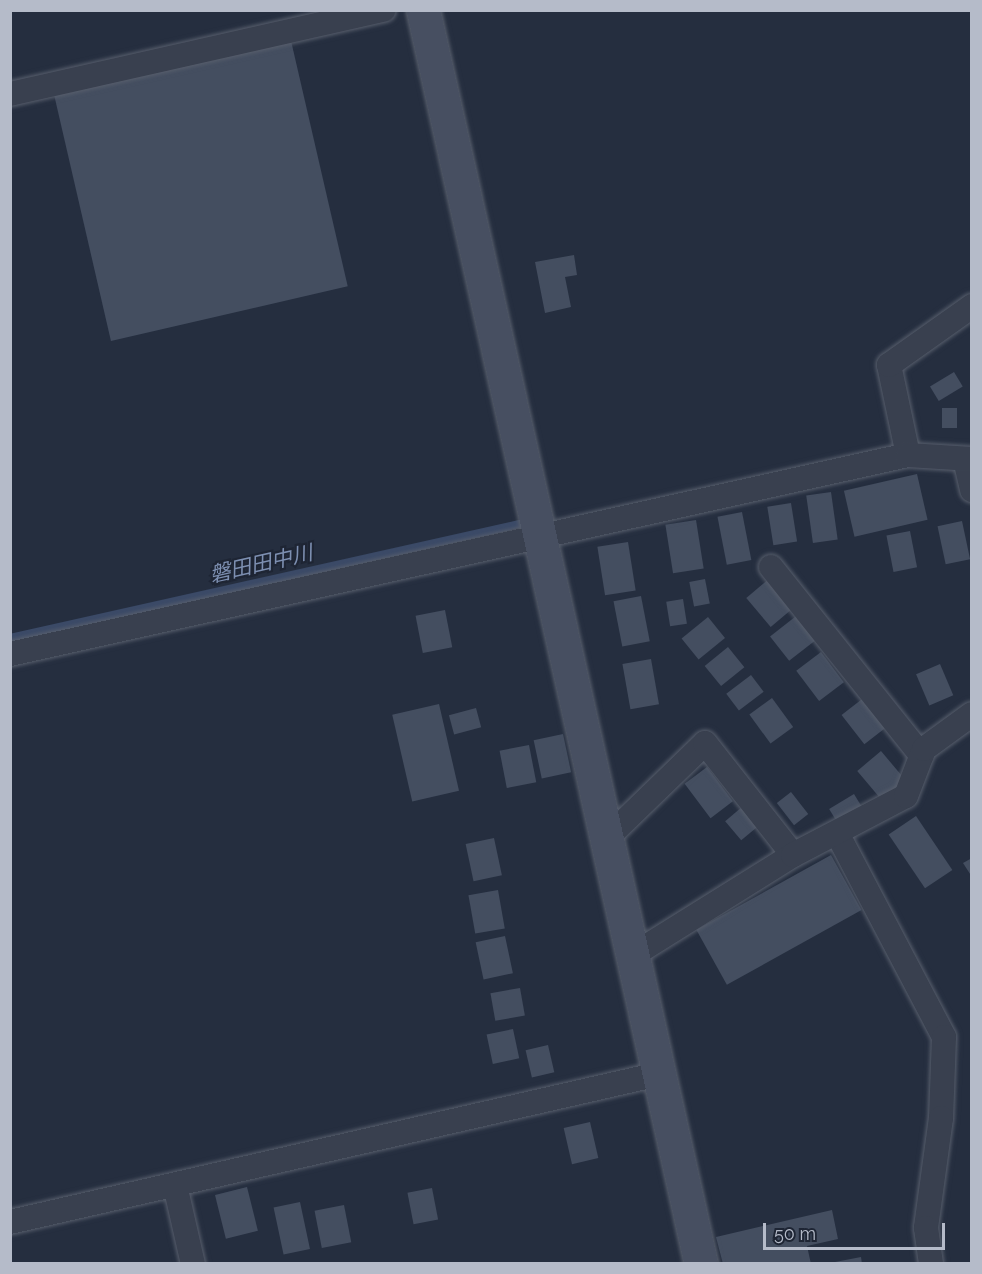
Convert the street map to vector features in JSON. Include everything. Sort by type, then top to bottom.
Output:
[{"type":"street","points":[[10,94],[384,10]]},
{"type":"street","points":[[423,10],[537,535],[701,1263]]},
{"type":"street","points":[[908,455],[889,365],[972,306]]},
{"type":"street","points":[[10,654],[537,535],[908,455],[968,459],[972,490]]},
{"type":"street","points":[[771,567],[921,755]]},
{"type":"street","points":[[633,955],[793,855],[838,835],[906,796],[921,755],[972,714]]},
{"type":"street","points":[[607,838],[705,743],[793,855]]},
{"type":"street","points":[[838,835],[944,1037],[941,1118],[926,1228],[931,1263]]},
{"type":"street","points":[[10,1222],[659,1074]]},
{"type":"street","points":[[175,1185],[193,1263]]},
{"type":"building","points":[[289,32],[348,286],[111,341],[52,87]]},
{"type":"building","points":[[574,255],[577,275],[565,277],[571,307],[545,313],[535,262]]},
{"type":"building","points":[[954,372],[963,387],[939,401],[930,386]]},
{"type":"building","points":[[942,408],[957,408],[957,428],[942,428]]},
{"type":"building","points":[[917,474],[928,520],[854,537],[844,491]]},
{"type":"building","points":[[831,492],[838,540],[813,543],[806,495]]},
{"type":"building","points":[[791,503],[797,542],[773,545],[767,507]]},
{"type":"building","points":[[742,512],[751,560],[727,565],[717,517]]},
{"type":"building","points":[[696,520],[704,568],[673,573],[665,525]]},
{"type":"building","points":[[962,521],[970,559],[946,564],[938,526]]},
{"type":"building","points":[[910,531],[917,567],[894,572],[886,536]]},
{"type":"building","points":[[628,542],[636,590],[605,595],[597,547]]},
{"type":"building","points":[[770,578],[794,607],[771,627],[746,598]]},
{"type":"building","points":[[705,579],[710,604],[694,607],[689,582]]},
{"type":"building","points":[[641,596],[650,641],[622,646],[614,601]]},
{"type":"building","points":[[683,599],[687,624],[670,626],[666,602]]},
{"type":"building","points":[[445,610],[452,647],[423,653],[416,616]]},
{"type":"building","points":[[800,613],[819,637],[789,661],[770,636]]},
{"type":"building","points":[[708,617],[725,638],[699,659],[682,638]]},
{"type":"building","points":[[728,647],[744,667],[721,686],[705,666]]},
{"type":"building","points":[[821,652],[844,682],[819,701],[796,671]]},
{"type":"building","points":[[651,659],[659,704],[630,709],[622,664]]},
{"type":"building","points":[[940,664],[953,695],[929,705],[916,674]]},
{"type":"building","points":[[751,675],[764,692],[739,710],[726,694]]},
{"type":"building","points":[[866,696],[889,725],[864,744],[842,715]]},
{"type":"building","points":[[772,698],[793,727],[771,744],[749,714]]},
{"type":"building","points":[[439,704],[459,791],[412,802],[392,715]]},
{"type":"building","points":[[476,708],[481,727],[454,735],[449,715]]},
{"type":"building","points":[[563,734],[571,772],[542,778],[534,740]]},
{"type":"building","points":[[529,745],[536,782],[507,788],[500,751]]},
{"type":"building","points":[[881,751],[905,780],[882,800],[857,771]]},
{"type":"building","points":[[707,767],[733,801],[711,818],[685,784]]},
{"type":"building","points":[[791,792],[808,814],[794,825],[777,803]]},
{"type":"building","points":[[854,794],[863,809],[838,824],[829,809]]},
{"type":"building","points":[[742,807],[758,826],[741,840],[725,821]]},
{"type":"building","points":[[916,816],[952,870],[925,888],[889,834]]},
{"type":"building","points":[[494,838],[502,875],[474,881],[466,844]]},
{"type":"building","points":[[831,855],[862,910],[727,985],[696,930]]},
{"type":"building","points":[[972,858],[972,877],[963,863]]},
{"type":"building","points":[[498,890],[505,928],[475,934],[468,895]]},
{"type":"building","points":[[505,936],[513,973],[484,979],[476,942]]},
{"type":"building","points":[[520,988],[525,1016],[495,1021],[490,993]]},
{"type":"building","points":[[513,1029],[519,1058],[493,1064],[487,1035]]},
{"type":"building","points":[[548,1045],[554,1072],[532,1077],[526,1050]]},
{"type":"building","points":[[590,1122],[598,1158],[572,1164],[564,1128]]},
{"type":"building","points":[[247,1187],[258,1231],[226,1239],[215,1195]]},
{"type":"building","points":[[432,1188],[438,1219],[414,1224],[407,1193]]},
{"type":"building","points":[[300,1202],[310,1249],[284,1255],[274,1208]]},
{"type":"building","points":[[344,1205],[351,1242],[322,1248],[315,1211]]},
{"type":"building","points":[[832,1210],[838,1239],[807,1246],[811,1264],[723,1264],[716,1237]]},
{"type":"building","points":[[861,1257],[862,1264],[835,1264],[835,1262]]},
{"type":"waterway","name":"磐田田中川","points":[[10,638],[519,524]]}]
